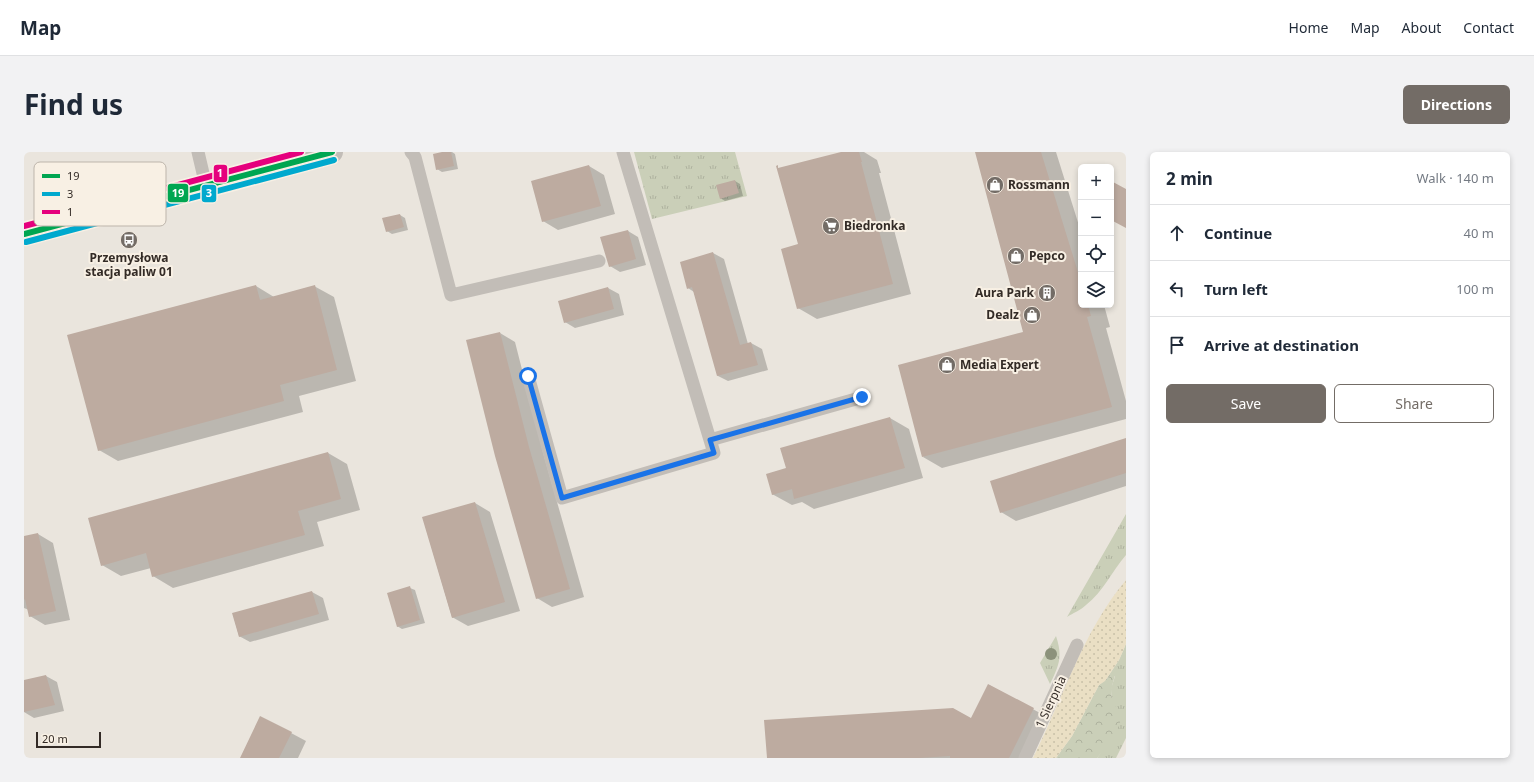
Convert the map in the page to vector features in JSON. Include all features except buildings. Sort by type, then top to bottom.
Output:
[{"type":"street","points":[[166,197],[332,152]]},
{"type":"street","points":[[24,234],[54,226]]},
{"type":"lane","points":[[198,152],[206,186]]},
{"type":"lane","points":[[411,152],[415,157],[452,295],[599,261]]},
{"type":"lane","points":[[528,376],[562,498],[714,453],[623,152]]},
{"type":"lane","points":[[710,440],[862,397]]},
{"type":"lane","name":"1 Sierpnia","points":[[1025,758],[1077,646]]},
{"type":"green space","points":[[634,152],[735,152],[747,196],[652,219]]},
{"type":"green space","points":[[1126,514],[1126,555],[1092,600],[1067,617]]},
{"type":"green space","points":[[1056,636],[1060,655],[1056,671],[1050,684],[1040,663]]},
{"type":"green space","points":[[1126,644],[1126,738],[1116,758],[1097,758],[1100,754],[1112,702],[1111,689],[1115,676],[1109,677],[1105,681],[1119,660]]},
{"type":"green space","points":[[1115,675],[1111,693],[1115,706],[1122,717],[1115,736],[1097,758],[1056,758],[1072,736],[1099,685],[1109,677]]},
{"type":"sand","points":[[1126,580],[1126,644],[1119,660],[1105,681],[1099,685],[1072,736],[1056,758],[1033,758],[1086,643],[1111,600]]},
{"type":"transit line","name":"1","points":[[166,188],[301,152]]},
{"type":"transit line","name":"19","points":[[166,196],[332,152]]},
{"type":"transit line","name":"3","points":[[166,205],[334,160]]},
{"type":"transit line","name":"1","points":[[24,226],[34,223]]},
{"type":"transit line","name":"19","points":[[24,234],[54,226]]},
{"type":"transit line","name":"3","points":[[26,242],[86,226]]},
{"type":"place","name":"Rossmann","points":[[995,185]]},
{"type":"place","name":"Biedronka","points":[[831,226]]},
{"type":"place","name":"Przemysłowa stacja paliw 01","points":[[129,240]]},
{"type":"place","name":"Pepco","points":[[1016,256]]},
{"type":"place","name":"Aura Park","points":[[1047,293]]},
{"type":"place","name":"Dealz","points":[[1032,315]]},
{"type":"place","name":"Media Expert","points":[[947,365]]},
{"type":"route","points":[[528,376],[562,498],[714,453],[710,440],[862,397]]}]
